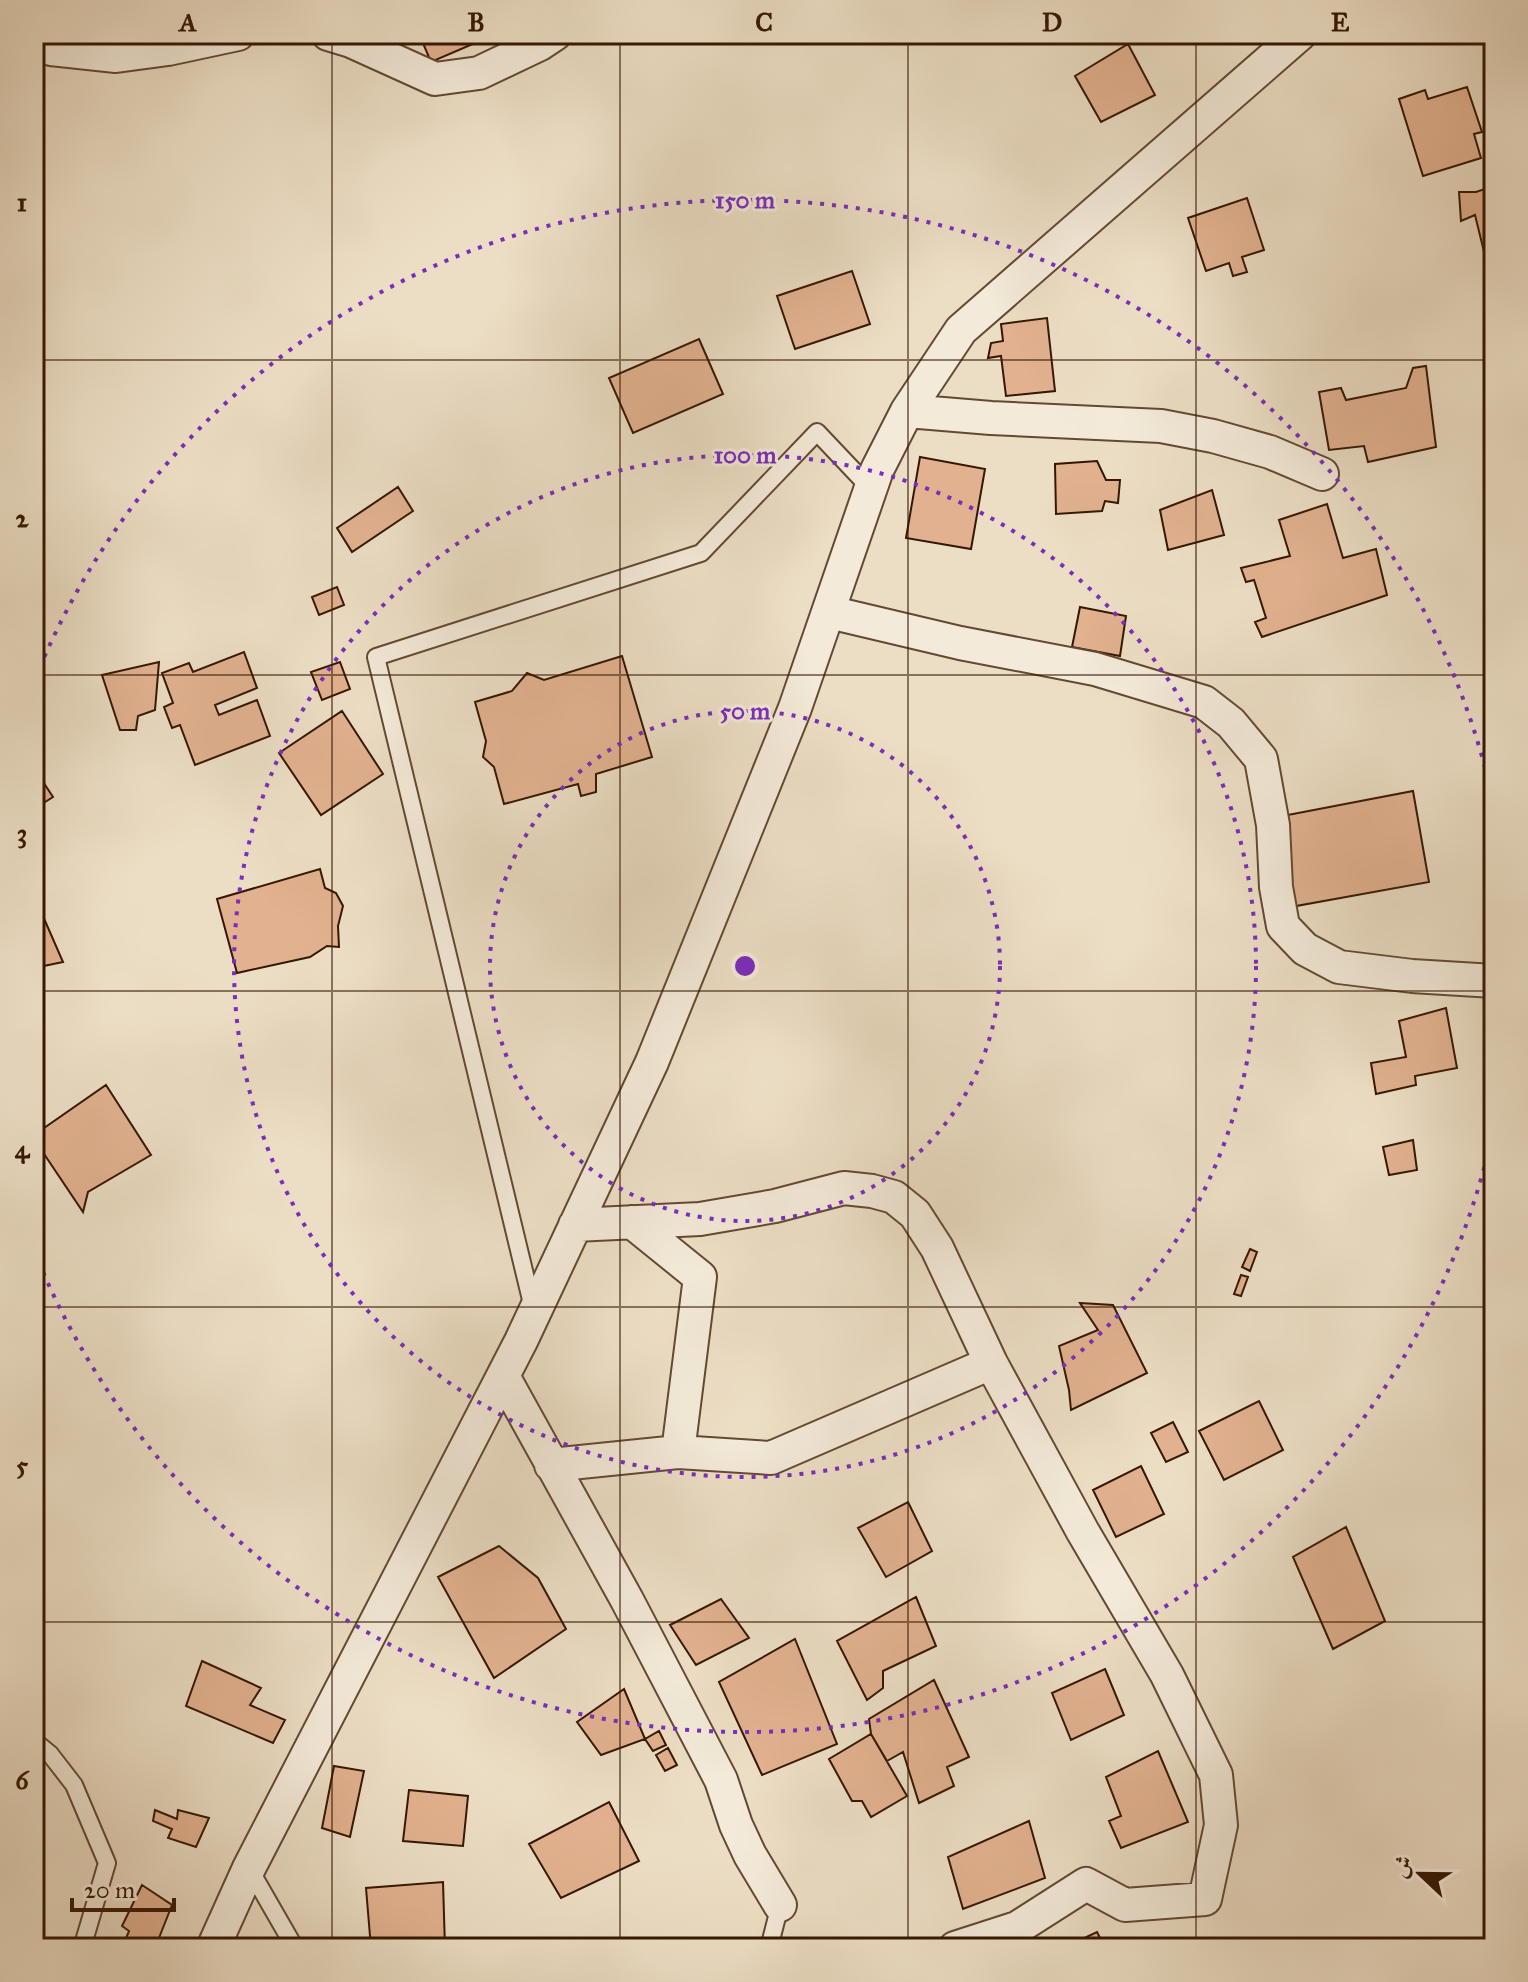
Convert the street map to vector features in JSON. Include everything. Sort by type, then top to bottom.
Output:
[{"type":"street","points":[[34,44],[51,49],[116,56],[238,34]]},
{"type":"street","points":[[328,34],[351,41],[435,79],[479,73],[555,34]]},
{"type":"street","points":[[213,1948],[249,1868],[503,1376],[652,1062],[795,708],[877,470],[907,411],[961,330],[1300,34]]},
{"type":"street","points":[[907,411],[1161,426],[1270,452],[1322,474]]},
{"type":"street","points":[[829,612],[960,643],[1095,669],[1204,702],[1231,723],[1261,759],[1273,825],[1276,887],[1283,926],[1305,949],[1339,967],[1494,981]]},
{"type":"street","points":[[575,1225],[700,1219],[775,1206],[844,1188],[894,1197],[915,1214],[937,1248],[991,1363],[1083,1532],[1167,1675],[1216,1775],[1221,1825],[1205,1899],[1125,1905],[1086,1884],[1017,1928],[955,1948]]},
{"type":"street","points":[[632,1222],[700,1277],[678,1452]]},
{"type":"street","points":[[551,1465],[678,1452],[771,1458],[991,1363]]},
{"type":"street","points":[[503,1376],[627,1600],[721,1780],[750,1855],[780,1905]]},
{"type":"lane","points":[[534,1313],[376,657],[701,553],[817,432],[871,489]]},
{"type":"lane","points":[[34,1741],[50,1754],[74,1785],[107,1863],[82,1948]]},
{"type":"lane","points":[[249,1868],[295,1948]]},
{"type":"lane","points":[[769,1948],[780,1905]]},
{"type":"building","points":[[419,34],[496,34],[431,62]]},
{"type":"building","points":[[1128,44],[1155,95],[1101,122],[1075,76]]},
{"type":"building","points":[[1467,87],[1482,132],[1474,134],[1481,158],[1423,176],[1399,99],[1425,90],[1428,99]]},
{"type":"building","points":[[1494,186],[1494,262],[1487,264],[1475,215],[1461,221],[1459,192],[1476,192]]},
{"type":"building","points":[[1247,198],[1264,250],[1242,257],[1247,272],[1233,276],[1229,263],[1206,271],[1188,218]]},
{"type":"building","points":[[852,271],[870,324],[795,349],[777,296]]},
{"type":"building","points":[[1047,318],[1055,391],[1006,396],[1001,356],[988,358],[991,343],[1003,341],[1001,324]]},
{"type":"building","points":[[699,339],[723,394],[633,433],[609,378]]},
{"type":"building","points":[[1426,366],[1436,447],[1368,462],[1364,446],[1329,450],[1319,392],[1341,388],[1346,400],[1406,388],[1413,368]]},
{"type":"building","points":[[920,457],[985,469],[971,549],[906,538]]},
{"type":"building","points":[[1097,461],[1106,480],[1120,480],[1118,503],[1105,501],[1102,511],[1056,514],[1055,464]]},
{"type":"building","points":[[398,487],[413,511],[352,552],[337,528]]},
{"type":"building","points":[[1212,490],[1224,535],[1168,550],[1160,510]]},
{"type":"building","points":[[1327,504],[1343,558],[1376,549],[1387,595],[1262,637],[1255,622],[1266,618],[1254,580],[1246,582],[1241,568],[1290,556],[1279,520]]},
{"type":"building","points":[[337,587],[344,605],[319,615],[312,597]]},
{"type":"building","points":[[1080,607],[1126,616],[1120,656],[1072,647]]},
{"type":"building","points":[[244,652],[257,688],[215,705],[219,715],[257,700],[270,736],[195,765],[180,725],[172,728],[164,707],[173,703],[162,673],[189,663],[193,672]]},
{"type":"building","points":[[622,656],[652,757],[596,774],[596,792],[581,796],[578,784],[504,804],[494,767],[483,757],[486,741],[475,702],[512,691],[527,673],[544,680]]},
{"type":"building","points":[[159,662],[155,710],[138,716],[136,730],[120,730],[102,675]]},
{"type":"building","points":[[340,662],[350,689],[322,700],[311,672]]},
{"type":"building","points":[[342,711],[383,774],[321,815],[279,753]]},
{"type":"building","points":[[34,768],[53,797],[34,809]]},
{"type":"building","points":[[1413,791],[1429,882],[1296,906],[1272,818]]},
{"type":"building","points":[[320,869],[325,888],[336,893],[343,906],[338,926],[339,947],[327,946],[310,957],[237,973],[217,899]]},
{"type":"building","points":[[39,907],[63,962],[34,968],[34,909]]},
{"type":"building","points":[[1446,1008],[1457,1068],[1415,1076],[1416,1085],[1376,1094],[1371,1063],[1406,1057],[1399,1021]]},
{"type":"building","points":[[106,1085],[151,1155],[88,1192],[83,1212],[34,1135]]},
{"type":"building","points":[[1413,1140],[1417,1170],[1389,1175],[1383,1147]]},
{"type":"building","points":[[1250,1249],[1257,1252],[1250,1271],[1242,1267]]},
{"type":"building","points":[[1241,1275],[1248,1277],[1241,1296],[1234,1294]]},
{"type":"building","points":[[1080,1303],[1113,1305],[1147,1373],[1071,1410],[1059,1346],[1098,1330]]},
{"type":"building","points":[[1259,1401],[1283,1450],[1224,1480],[1199,1431]]},
{"type":"building","points":[[1173,1422],[1188,1452],[1166,1462],[1151,1433]]},
{"type":"building","points":[[1141,1466],[1164,1514],[1116,1537],[1093,1490]]},
{"type":"building","points":[[908,1502],[932,1551],[886,1577],[858,1528]]},
{"type":"building","points":[[1346,1527],[1385,1621],[1333,1649],[1293,1557]]},
{"type":"building","points":[[499,1546],[538,1578],[566,1629],[494,1678],[438,1577]]},
{"type":"building","points":[[916,1597],[936,1646],[883,1671],[883,1688],[867,1700],[837,1641]]},
{"type":"building","points":[[721,1599],[749,1638],[696,1665],[670,1625]]},
{"type":"building","points":[[795,1639],[837,1744],[762,1775],[719,1682]]},
{"type":"building","points":[[202,1661],[261,1688],[250,1705],[285,1720],[273,1743],[186,1706]]},
{"type":"building","points":[[1105,1669],[1124,1715],[1071,1740],[1052,1693]]},
{"type":"building","points":[[934,1680],[969,1757],[947,1767],[954,1786],[919,1803],[903,1752],[887,1761],[871,1734],[869,1719]]},
{"type":"building","points":[[624,1689],[645,1739],[601,1755],[577,1722]]},
{"type":"building","points":[[659,1731],[666,1745],[653,1751],[645,1739]]},
{"type":"building","points":[[871,1734],[907,1796],[871,1817],[862,1801],[852,1801],[829,1759]]},
{"type":"building","points":[[668,1748],[677,1765],[665,1771],[656,1755]]},
{"type":"building","points":[[1158,1751],[1188,1822],[1121,1848],[1109,1821],[1121,1816],[1106,1777]]},
{"type":"building","points":[[334,1766],[364,1771],[350,1837],[322,1828]]},
{"type":"building","points":[[409,1790],[468,1796],[463,1846],[403,1841]]},
{"type":"building","points":[[609,1802],[639,1861],[561,1898],[529,1844]]},
{"type":"building","points":[[155,1810],[177,1819],[178,1810],[209,1818],[196,1847],[168,1838],[172,1829],[153,1821]]},
{"type":"building","points":[[1029,1821],[1045,1878],[963,1909],[948,1857]]},
{"type":"building","points":[[443,1882],[445,1948],[371,1948],[366,1888]]},
{"type":"building","points":[[142,1885],[172,1905],[155,1948],[122,1948],[129,1931],[122,1926]]},
{"type":"building","points":[[1097,1932],[1105,1948],[1063,1948]]}]
